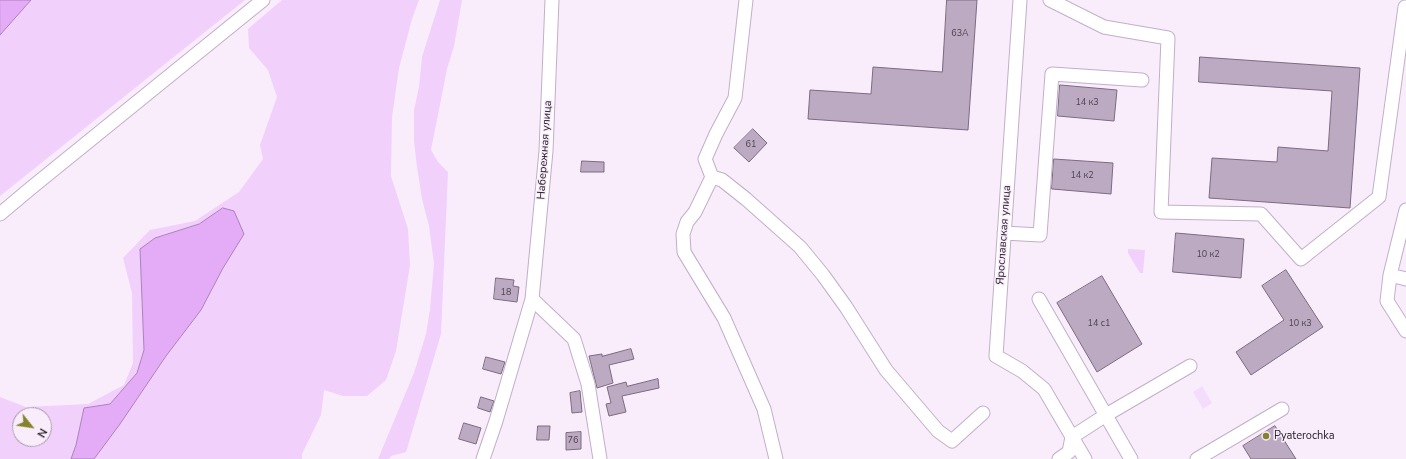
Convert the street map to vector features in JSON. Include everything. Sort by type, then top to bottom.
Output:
[{"type":"street","points":[[0,214],[263,0]]},
{"type":"street","name":"Набережная улица","points":[[483,459],[496,421],[532,299],[546,151],[552,0]]},
{"type":"street","points":[[746,0],[735,98],[705,159],[712,177],[695,212],[687,222],[683,234],[684,252],[727,325],[764,409],[776,459]]},
{"type":"street","name":"Ярославская улица","points":[[1020,0],[996,356],[1022,370],[1044,389],[1072,437]]},
{"type":"street","points":[[1050,0],[1104,27],[1168,38],[1161,212],[1261,214],[1301,259],[1379,197],[1405,7]]},
{"type":"street","points":[[1004,233],[1040,234],[1052,74],[1142,80]]},
{"type":"street","points":[[712,177],[722,180],[800,247],[823,275],[846,307],[886,370],[938,431],[952,441],[983,413]]},
{"type":"street","points":[[1406,210],[1390,275],[1387,300],[1406,331]]},
{"type":"street","points":[[1390,275],[1406,279]]},
{"type":"street","points":[[532,299],[574,340],[588,384],[600,459]]},
{"type":"street","points":[[1039,299],[1131,459]]},
{"type":"street","points":[[1059,459],[1069,452],[1072,437],[1106,415],[1190,366]]},
{"type":"street","points":[[1197,459],[1282,409]]},
{"type":"street","points":[[1072,437],[1085,459]]},
{"type":"shaded area","points":[[0,0],[31,0],[0,35]]},
{"type":"shaded area","points":[[31,0],[245,0],[0,196],[0,35]]},
{"type":"shaded area","points":[[282,0],[419,0],[412,19],[399,68],[392,117],[391,176],[408,229],[410,265],[396,351],[386,380],[367,396],[343,396],[324,390],[321,415],[302,454],[302,459],[94,459],[120,424],[166,356],[201,310],[243,234],[223,209],[199,224],[155,238],[141,265],[144,350],[137,373],[110,404],[84,408],[76,445],[71,459],[0,459],[0,397],[26,407],[88,404],[124,385],[133,363],[132,293],[123,258],[150,230],[195,221],[239,192],[263,159],[260,145],[277,97],[268,70],[249,48],[248,29]]},
{"type":"shaded area","points":[[440,0],[462,0],[454,46],[447,69],[431,150],[438,162],[448,172],[441,334],[406,452],[391,456],[389,459],[378,459],[414,373],[426,334],[430,309],[434,264],[429,226],[422,199],[417,167],[414,141],[414,110],[419,87],[422,57]]},
{"type":"shaded area","points":[[223,208],[234,211],[244,234],[223,268],[201,310],[166,356],[120,424],[94,459],[71,459],[76,445],[84,408],[110,404],[137,373],[144,350],[140,249],[155,238],[199,224]]},
{"type":"shaded area","points":[[1128,249],[1145,250],[1143,273],[1140,273],[1128,253]]},
{"type":"shaded area","points":[[1202,386],[1212,403],[1203,409],[1193,392]]},
{"type":"building","points":[[947,0],[977,0],[968,130],[808,119],[810,90],[871,94],[873,67],[942,72]]},
{"type":"building","points":[[1200,57],[1360,68],[1350,208],[1209,198],[1212,158],[1277,162],[1278,147],[1328,151],[1332,91],[1199,82]]},
{"type":"building","points":[[1060,85],[1117,90],[1114,121],[1058,116]]},
{"type":"building","points":[[753,129],[767,143],[749,162],[734,148]]},
{"type":"building","points":[[1054,159],[1113,163],[1111,194],[1052,189]]},
{"type":"building","points":[[582,161],[604,162],[604,172],[581,172]]},
{"type":"building","points":[[1176,233],[1244,239],[1241,278],[1173,272]]},
{"type":"building","points":[[1286,270],[1323,327],[1251,375],[1236,352],[1284,320],[1262,286]]},
{"type":"building","points":[[1102,276],[1142,344],[1097,372],[1057,303]]},
{"type":"building","points":[[496,278],[514,280],[513,286],[519,287],[517,302],[494,299]]},
{"type":"building","points":[[631,349],[634,359],[609,365],[613,383],[597,388],[589,356],[602,354],[602,356]]},
{"type":"building","points":[[486,357],[505,362],[501,374],[483,369]]},
{"type":"building","points":[[658,379],[659,388],[622,396],[626,412],[609,416],[606,404],[611,403],[607,387],[626,382],[627,386]]},
{"type":"building","points":[[580,391],[582,412],[572,413],[570,393]]},
{"type":"building","points":[[481,397],[494,401],[490,412],[478,408]]},
{"type":"building","points":[[464,423],[481,428],[476,444],[459,439]]},
{"type":"building","points":[[538,426],[550,426],[549,440],[537,440]]},
{"type":"building","points":[[1275,426],[1296,459],[1251,459],[1243,446]]},
{"type":"building","points":[[581,432],[581,449],[566,450],[566,433]]},
{"type":"place","name":"Pyaterochka","points":[[1266,436]]}]
